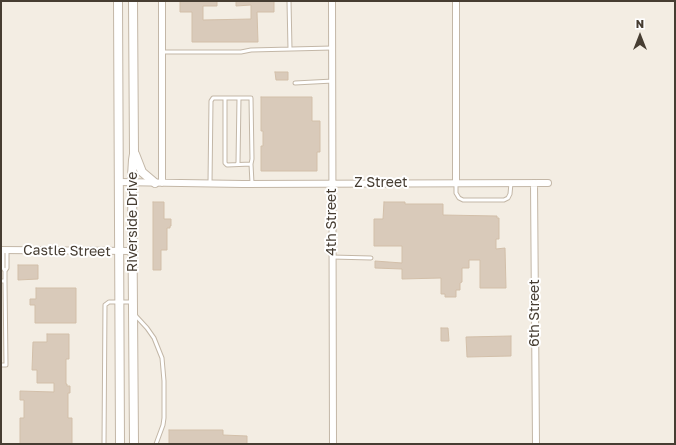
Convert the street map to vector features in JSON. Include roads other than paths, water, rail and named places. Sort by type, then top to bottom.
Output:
[{"type":"street","name":"Riverside Drive","points":[[118,1],[120,444]]},
{"type":"street","name":"Riverside Drive","points":[[133,1],[134,444]]},
{"type":"street","points":[[159,183],[162,1]]},
{"type":"street","name":"4th Street","points":[[332,1],[333,444]]},
{"type":"street","points":[[456,1],[456,183]]},
{"type":"street","points":[[134,154],[142,172],[159,183]]},
{"type":"street","name":"Z Street","points":[[119,182],[548,183]]},
{"type":"street","name":"6th Street","points":[[534,183],[536,444]]},
{"type":"street","name":"Castle Street","points":[[3,250],[133,251]]},
{"type":"lane","points":[[290,1],[290,49]]},
{"type":"lane","points":[[162,52],[241,52],[251,50],[332,48]]},
{"type":"lane","points":[[295,83],[332,81]]},
{"type":"lane","points":[[210,183],[212,98],[251,98],[252,183]]},
{"type":"lane","points":[[237,164],[238,98]]},
{"type":"lane","points":[[225,99],[225,163],[227,165],[251,164]]},
{"type":"lane","points":[[456,183],[456,193],[459,198],[463,200],[504,200],[508,198],[510,194],[511,183]]},
{"type":"lane","points":[[1,366],[6,365],[3,280],[5,269],[3,250]]},
{"type":"lane","points":[[332,257],[371,258]]},
{"type":"lane","points":[[104,444],[104,308],[106,303],[109,302],[133,302]]},
{"type":"lane","points":[[133,313],[148,328],[154,338],[162,358],[164,381],[164,418],[156,444]]}]
